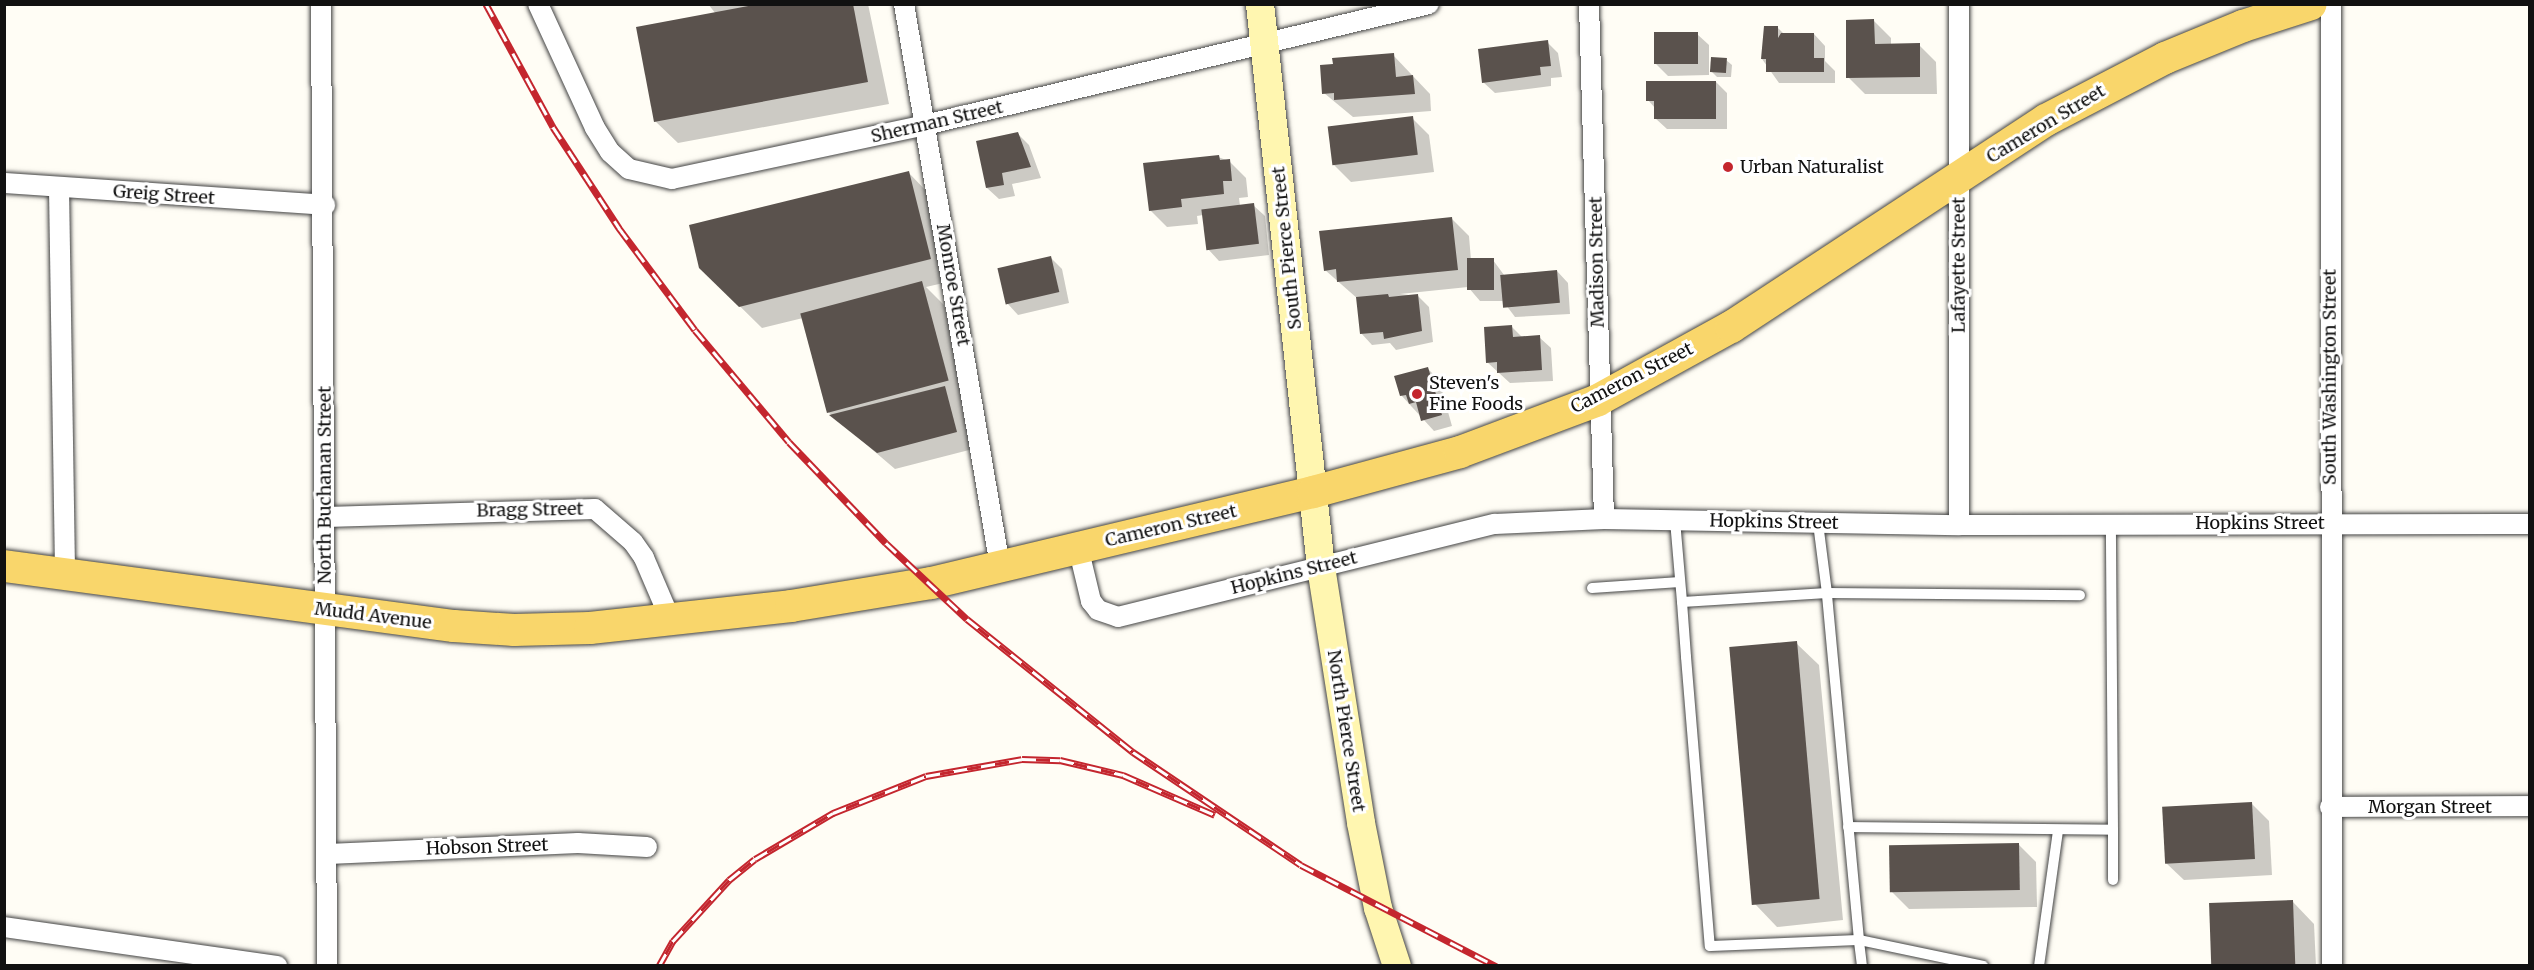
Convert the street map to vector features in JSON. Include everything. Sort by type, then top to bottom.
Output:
[{"type":"main road","name":"Cameron Street","points":[[744,611],[931,583],[1314,492],[1460,452],[1598,400],[1731,327],[2046,120],[2165,58],[2243,26],[2311,4]]},
{"type":"main road","name":"Mudd Avenue","points":[[4,566],[325,610],[514,630],[671,621],[744,611]]},
{"type":"street","name":"North Buchanan Street","points":[[321,4],[325,205],[327,966]]},
{"type":"street","name":"Sherman Street","points":[[538,4],[595,128],[610,152],[629,169],[657,177],[688,178],[1265,46],[1429,4]]},
{"type":"street","name":"Monroe Street","points":[[904,4],[1000,566]]},
{"type":"street","name":"South Pierce Street","points":[[1260,4],[1314,492]]},
{"type":"street","name":"Madison Street","points":[[1589,4],[1598,266],[1598,400],[1604,519]]},
{"type":"street","name":"Lafayette Street","points":[[1959,4],[1959,525]]},
{"type":"street","name":"South Washington Street","points":[[2331,4],[2329,522],[2332,966]]},
{"type":"street","name":"Greig Street","points":[[4,183],[325,205]]},
{"type":"street","points":[[59,188],[65,574]]},
{"type":"street","name":"North Pierce Street","points":[[1314,492],[1321,567],[1361,823],[1378,908],[1397,966]]},
{"type":"street","name":"Bragg Street","points":[[326,517],[595,509],[606,515],[638,550],[671,621]]},
{"type":"street","name":"Hopkins Street","points":[[1078,547],[1091,601],[1098,610],[1118,617],[1495,524],[1604,519],[1959,525],[2329,522],[2529,524]]},
{"type":"street","name":"Morgan Street","points":[[2330,807],[2529,806]]},
{"type":"street","name":"Hobson Street","points":[[328,854],[578,843],[647,847]]},
{"type":"street","points":[[4,927],[277,966]]},
{"type":"lane","points":[[1675,520],[1710,946],[1859,940],[1983,966]]},
{"type":"lane","points":[[1818,523],[1827,593],[1862,966]]},
{"type":"lane","points":[[2112,524],[2113,880]]},
{"type":"lane","points":[[1592,588],[1680,582]]},
{"type":"lane","points":[[1682,602],[1827,593],[2080,595]]},
{"type":"lane","points":[[1848,827],[2113,830]]},
{"type":"lane","points":[[2039,966],[2058,830]]},
{"type":"building","points":[[759,4],[853,4],[868,82],[654,122],[636,27]]},
{"type":"building","points":[[1874,19],[1875,44],[1920,43],[1920,77],[1846,78],[1846,20]]},
{"type":"building","points":[[1764,26],[1778,26],[1778,38],[1781,33],[1814,33],[1814,58],[1824,58],[1824,72],[1766,72],[1766,59],[1761,59]]},
{"type":"building","points":[[1654,32],[1698,32],[1698,64],[1654,64]]},
{"type":"building","points":[[1548,40],[1551,66],[1540,67],[1541,75],[1482,83],[1478,49]]},
{"type":"building","points":[[1394,53],[1396,77],[1413,75],[1415,94],[1334,100],[1334,93],[1322,94],[1320,65],[1333,64],[1332,58]]},
{"type":"building","points":[[1711,57],[1727,58],[1726,73],[1710,72]]},
{"type":"building","points":[[1646,81],[1716,81],[1716,119],[1654,119],[1654,101],[1646,101]]},
{"type":"building","points":[[1413,116],[1418,155],[1332,165],[1328,126]]},
{"type":"building","points":[[1018,132],[1031,167],[1002,173],[1004,185],[986,188],[976,141]]},
{"type":"building","points":[[1219,155],[1220,160],[1230,159],[1232,181],[1223,181],[1224,194],[1181,199],[1182,207],[1149,211],[1143,163]]},
{"type":"building","points":[[909,171],[931,259],[739,307],[699,268],[689,225]]},
{"type":"building","points":[[1254,203],[1259,244],[1206,250],[1201,209]]},
{"type":"building","points":[[1452,217],[1458,270],[1337,282],[1336,269],[1324,271],[1319,231]]},
{"type":"building","points":[[1051,256],[1059,292],[1006,304],[997,268]]},
{"type":"building","points":[[1467,258],[1494,258],[1494,290],[1467,290]]},
{"type":"building","points":[[1557,270],[1560,303],[1503,308],[1500,275]]},
{"type":"building","points":[[922,281],[949,380],[827,413],[800,314]]},
{"type":"building","points":[[1388,294],[1389,297],[1418,294],[1422,331],[1384,339],[1383,332],[1360,334],[1356,297]]},
{"type":"building","points":[[1512,325],[1513,337],[1540,335],[1542,370],[1497,373],[1497,362],[1486,363],[1484,327]]},
{"type":"building","name":"Steven's Fine Foods","points":[[1428,367],[1442,415],[1421,421],[1416,402],[1409,404],[1406,395],[1400,396],[1394,376]]},
{"type":"building","points":[[945,386],[957,432],[877,453],[829,415]]},
{"type":"building","points":[[1797,641],[1820,899],[1752,905],[1729,647]]},
{"type":"building","points":[[2252,802],[2255,859],[2165,864],[2162,807]]},
{"type":"building","points":[[2019,843],[2020,890],[1890,892],[1889,845]]},
{"type":"building","points":[[2293,900],[2295,966],[2211,966],[2209,903]]},
{"type":"railway","points":[[486,4],[553,127],[619,228],[695,330],[789,442],[886,543],[967,619],[1133,752],[1301,865],[1496,966]]},
{"type":"railway","points":[[659,966],[673,941],[729,880],[755,859],[833,813],[926,776],[1022,759],[1060,760],[1123,775],[1215,815]]},
{"type":"place","name":"Urban Naturalist","points":[[1728,167]]},
{"type":"place","name":"Steven's Fine Foods","points":[[1417,394]]}]
